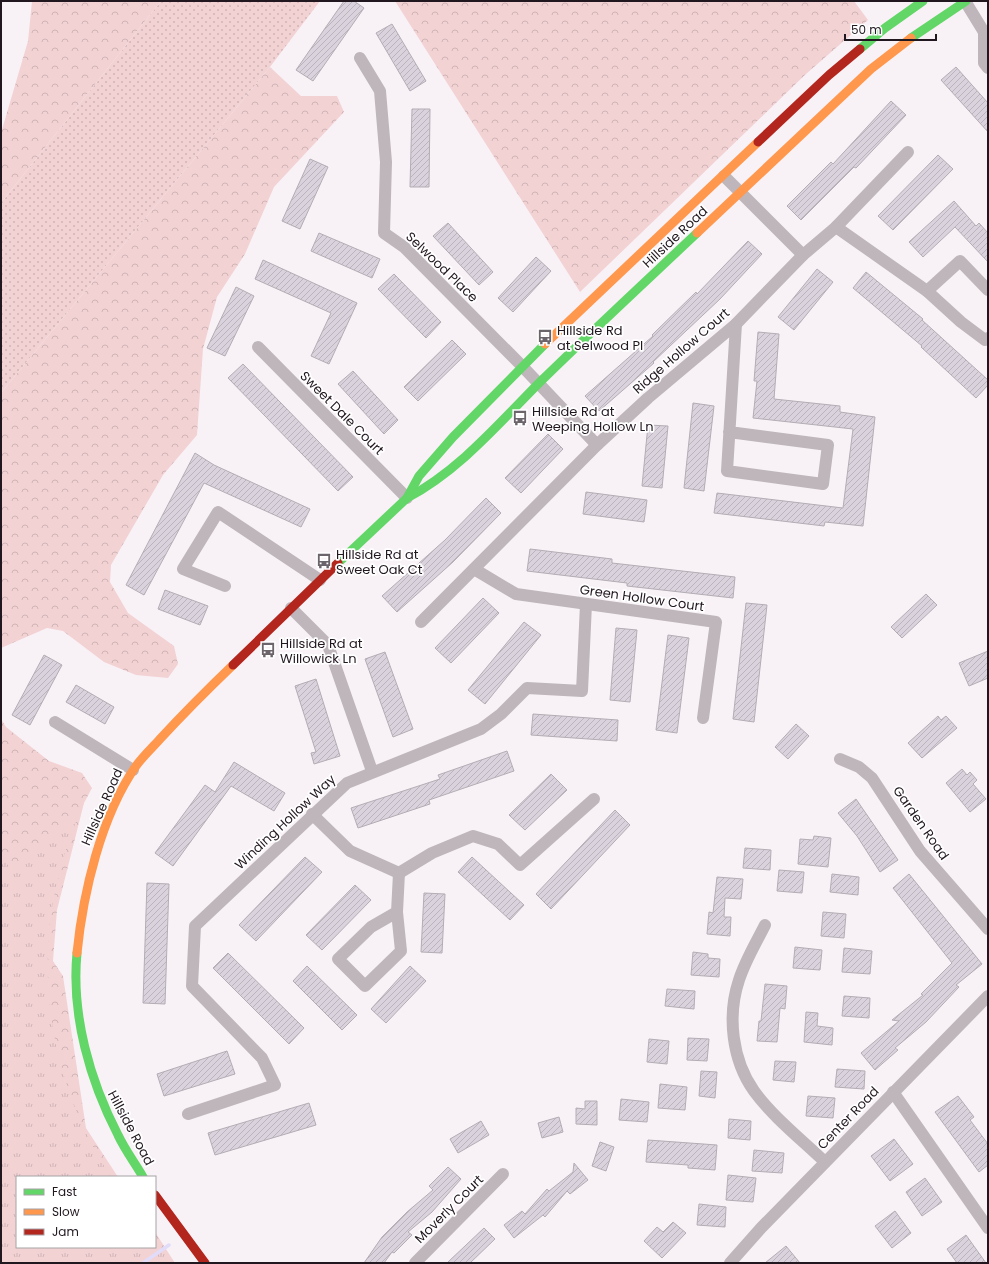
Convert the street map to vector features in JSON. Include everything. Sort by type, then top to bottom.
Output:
[{"type":"street","name":"Hillside Road","points":[[407,498],[419,476],[453,437],[522,366],[856,51],[923,1]]},
{"type":"street","name":"Hillside Road","points":[[141,1176],[110,1122],[92,1075],[84,1045],[76,980],[80,918],[87,879],[101,840],[133,770],[183,713],[320,580],[407,498],[424,489],[466,457],[539,384],[871,69],[899,46],[966,1]]},
{"type":"street","points":[[966,1],[984,32],[984,64],[988,68]]},
{"type":"street","name":"Selwood Place","points":[[360,58],[380,91],[386,162],[384,233],[404,247],[522,366]]},
{"type":"street","name":"Ridge Hollow Court","points":[[421,622],[597,445],[648,398],[736,324],[803,255],[836,227],[908,152]]},
{"type":"street","points":[[724,176],[803,255]]},
{"type":"street","points":[[836,227],[927,291],[961,322],[986,340],[988,338]]},
{"type":"street","points":[[927,291],[960,261],[988,290]]},
{"type":"street","points":[[729,432],[828,445],[823,484],[727,471],[729,432],[736,324]]},
{"type":"street","name":"Sweet Dale Court","points":[[258,347],[407,498]]},
{"type":"street","points":[[522,366],[597,445]]},
{"type":"street","points":[[225,586],[183,569],[218,512],[320,580]]},
{"type":"street","name":"Green Hollow Court","points":[[474,569],[516,594],[716,622],[703,718]]},
{"type":"street","name":"Winding Hollow Way","points":[[188,1114],[275,1085],[262,1058],[192,986],[195,926],[312,814],[347,783],[481,729],[501,714],[527,688],[582,692],[586,604]]},
{"type":"street","points":[[291,608],[328,646],[372,772]]},
{"type":"street","points":[[55,722],[133,770]]},
{"type":"street","name":"Garden Road","points":[[840,759],[859,767],[872,778],[920,851],[988,929]]},
{"type":"street","points":[[398,874],[432,853],[473,836],[498,844],[520,865],[594,799]]},
{"type":"street","points":[[312,814],[350,851],[398,874]]},
{"type":"street","points":[[397,912],[371,927],[338,959],[365,986],[401,951],[397,912],[398,874]]},
{"type":"street","points":[[765,925],[739,980],[732,1021],[736,1048],[741,1066],[753,1090],[764,1103],[825,1162]]},
{"type":"street","name":"Center Road","points":[[730,1263],[761,1228],[988,996]]},
{"type":"street","points":[[893,1092],[988,1228]]},
{"type":"street","name":"Moverly Court","points":[[415,1263],[503,1174]]},
{"type":"street","points":[[156,1196],[205,1263]]},
{"type":"green space","points":[[32,1],[161,1],[1,203],[1,133],[28,41]]},
{"type":"green space","points":[[161,1],[320,1],[270,67],[1,393],[1,203]]},
{"type":"green space","points":[[395,1],[854,1],[868,20],[806,74],[580,292]]},
{"type":"green space","points":[[270,67],[301,96],[337,96],[344,112],[274,187],[245,254],[217,297],[203,349],[197,435],[163,475],[111,565],[110,582],[128,613],[174,646],[178,664],[168,678],[136,675],[104,662],[63,631],[47,628],[1,648],[1,393]]},
{"type":"green space","points":[[1,719],[6,727],[49,761],[82,773],[92,788],[84,803],[57,910],[53,961],[63,976],[86,1128],[117,1176],[16,1176],[16,1248],[156,1248],[156,1234],[175,1263],[1,1263]]},
{"type":"green space","points":[[84,803],[66,850],[54,898],[48,946],[49,994],[55,1041],[68,1088],[87,1133],[110,1176],[16,1176],[16,1248],[156,1248],[156,1241],[172,1263],[1,1263],[1,858],[12,869]]},
{"type":"building","points":[[344,1],[354,1],[364,8],[313,81],[296,70]]},
{"type":"building","points":[[392,24],[426,81],[410,91],[376,33]]},
{"type":"building","points":[[956,67],[988,103],[988,132],[941,80]]},
{"type":"building","points":[[891,101],[906,115],[856,168],[854,167],[801,220],[787,206],[831,162],[833,164]]},
{"type":"building","points":[[412,109],[430,109],[429,187],[410,187]]},
{"type":"building","points":[[938,155],[953,169],[893,230],[878,216]]},
{"type":"building","points":[[310,159],[328,167],[300,229],[282,221]]},
{"type":"building","points":[[954,201],[976,226],[979,223],[988,233],[988,262],[955,227],[923,257],[909,242]]},
{"type":"building","points":[[448,223],[493,272],[479,285],[433,236]]},
{"type":"building","points":[[319,233],[380,259],[372,278],[311,251]]},
{"type":"building","points":[[748,241],[762,254],[720,299],[653,362],[654,363],[599,411],[585,396],[653,336],[652,335],[696,292],[697,294]]},
{"type":"building","points":[[536,257],[551,271],[513,312],[498,298]]},
{"type":"building","points":[[263,260],[357,303],[329,364],[311,356],[331,313],[255,279]]},
{"type":"building","points":[[817,269],[833,282],[794,330],[778,317]]},
{"type":"building","points":[[866,272],[923,319],[922,320],[988,380],[988,385],[976,398],[921,347],[922,346],[853,288]]},
{"type":"building","points":[[394,274],[441,322],[426,338],[378,289]]},
{"type":"building","points":[[236,287],[254,296],[225,356],[207,348]]},
{"type":"building","points":[[758,332],[779,334],[774,399],[840,406],[840,412],[875,417],[863,526],[825,522],[824,526],[714,513],[717,493],[843,508],[853,429],[753,418],[757,381],[754,381]]},
{"type":"building","points":[[452,340],[466,354],[418,401],[404,387]]},
{"type":"building","points":[[243,364],[353,477],[338,491],[228,378]]},
{"type":"building","points":[[353,371],[398,420],[384,434],[338,384]]},
{"type":"building","points":[[693,403],[714,406],[704,491],[684,488]]},
{"type":"building","points":[[648,425],[668,426],[662,488],[642,486]]},
{"type":"building","points":[[548,434],[563,449],[521,493],[505,478]]},
{"type":"building","points":[[195,453],[214,465],[310,509],[301,527],[204,483],[144,595],[126,585]]},
{"type":"building","points":[[586,492],[647,500],[644,522],[583,514]]},
{"type":"building","points":[[486,498],[501,513],[453,562],[397,612],[382,596],[445,540]]},
{"type":"building","points":[[530,549],[612,559],[612,563],[735,577],[733,598],[627,586],[627,583],[527,571]]},
{"type":"building","points":[[165,590],[208,606],[200,625],[158,609]]},
{"type":"building","points":[[926,594],[937,605],[902,638],[891,627]]},
{"type":"building","points":[[483,598],[499,613],[451,663],[435,648]]},
{"type":"building","points":[[746,603],[767,605],[754,722],[733,719]]},
{"type":"building","points":[[524,622],[541,635],[485,704],[468,690]]},
{"type":"building","points":[[616,628],[637,630],[630,702],[610,700]]},
{"type":"building","points":[[668,635],[689,638],[677,733],[656,730]]},
{"type":"building","points":[[988,651],[988,678],[969,686],[959,663]]},
{"type":"building","points":[[385,652],[413,729],[393,737],[365,659]]},
{"type":"building","points":[[44,655],[62,665],[30,725],[12,715]]},
{"type":"building","points":[[316,679],[340,756],[314,764],[311,753],[316,752],[295,686]]},
{"type":"building","points":[[76,685],[114,707],[105,724],[66,702]]},
{"type":"building","points":[[533,714],[618,720],[617,741],[531,735]]},
{"type":"building","points":[[938,716],[941,720],[946,716],[957,728],[922,758],[908,743]]},
{"type":"building","points":[[796,724],[809,736],[788,759],[775,747]]},
{"type":"building","points":[[507,751],[514,771],[429,800],[430,804],[358,828],[351,808],[440,779],[438,775]]},
{"type":"building","points":[[234,762],[285,793],[274,811],[231,786],[173,866],[155,853],[205,785],[215,792]]},
{"type":"building","points":[[962,769],[967,775],[970,772],[977,780],[973,784],[986,799],[970,812],[946,783]]},
{"type":"building","points":[[551,774],[567,790],[525,830],[509,815]]},
{"type":"building","points":[[856,799],[898,860],[880,872],[857,836],[838,813]]},
{"type":"building","points":[[615,810],[630,825],[551,909],[536,894]]},
{"type":"building","points":[[814,836],[831,838],[828,867],[798,864],[800,839],[813,840]]},
{"type":"building","points":[[745,848],[771,850],[770,870],[743,868]]},
{"type":"building","points":[[305,857],[322,872],[256,941],[239,925]]},
{"type":"building","points":[[472,857],[524,905],[510,920],[458,872]]},
{"type":"building","points":[[779,870],[804,872],[802,893],[777,891]]},
{"type":"building","points":[[832,874],[859,877],[858,895],[830,892]]},
{"type":"building","points":[[909,874],[982,964],[956,985],[959,987],[926,1022],[895,1048],[898,1050],[875,1070],[861,1053],[899,1021],[892,1020],[923,995],[921,994],[952,963],[893,888]]},
{"type":"building","points":[[717,877],[743,879],[741,899],[725,898],[724,917],[731,917],[730,936],[707,934],[709,912],[713,913]]},
{"type":"building","points":[[147,883],[169,884],[165,1004],[143,1003]]},
{"type":"building","points":[[355,885],[371,900],[322,950],[306,935]]},
{"type":"building","points":[[424,893],[445,894],[442,953],[421,952]]},
{"type":"building","points":[[823,912],[846,914],[844,938],[821,936]]},
{"type":"building","points":[[795,947],[822,950],[820,970],[793,968]]},
{"type":"building","points":[[844,948],[872,951],[870,974],[842,972]]},
{"type":"building","points":[[693,952],[708,954],[708,958],[720,959],[719,977],[691,975]]},
{"type":"building","points":[[228,953],[304,1028],[289,1044],[213,968]]},
{"type":"building","points":[[307,966],[357,1015],[342,1030],[293,981]]},
{"type":"building","points":[[410,966],[426,981],[386,1023],[371,1009]]},
{"type":"building","points":[[765,984],[787,986],[785,1009],[780,1008],[777,1042],[757,1041]]},
{"type":"building","points":[[667,989],[695,991],[694,1009],[665,1006]]},
{"type":"building","points":[[844,996],[870,998],[869,1018],[842,1016]]},
{"type":"building","points":[[806,1012],[818,1013],[817,1026],[833,1028],[832,1045],[804,1042]]},
{"type":"building","points":[[688,1038],[709,1039],[707,1061],[687,1060]]},
{"type":"building","points":[[649,1039],[669,1041],[667,1064],[647,1062]]},
{"type":"building","points":[[227,1051],[235,1074],[164,1096],[157,1074]]},
{"type":"building","points":[[775,1061],[796,1062],[794,1082],[773,1080]]},
{"type":"building","points":[[837,1069],[865,1071],[864,1089],[835,1087]]},
{"type":"building","points":[[701,1071],[717,1072],[715,1098],[699,1096]]},
{"type":"building","points":[[660,1084],[687,1087],[685,1110],[658,1108]]},
{"type":"building","points":[[808,1096],[835,1098],[833,1118],[806,1116]]},
{"type":"building","points":[[958,1096],[974,1117],[970,1120],[988,1144],[988,1165],[979,1172],[935,1112]]},
{"type":"building","points":[[621,1099],[649,1102],[647,1122],[619,1120]]},
{"type":"building","points":[[585,1101],[597,1101],[597,1125],[576,1124],[576,1108],[585,1109]]},
{"type":"building","points":[[309,1103],[316,1125],[215,1155],[208,1133]]},
{"type":"building","points":[[559,1117],[563,1132],[542,1138],[538,1123]]},
{"type":"building","points":[[729,1119],[751,1121],[750,1140],[728,1138]]},
{"type":"building","points":[[481,1121],[489,1135],[458,1153],[450,1139]]},
{"type":"building","points":[[894,1139],[913,1164],[890,1181],[871,1156]]},
{"type":"building","points":[[648,1140],[717,1145],[715,1170],[688,1168],[688,1165],[646,1162]]},
{"type":"building","points":[[600,1142],[614,1147],[606,1171],[592,1166]]},
{"type":"building","points":[[754,1150],[784,1153],[782,1173],[752,1171]]},
{"type":"building","points":[[574,1163],[588,1180],[570,1194],[567,1191],[545,1217],[543,1215],[514,1238],[504,1225],[522,1211],[525,1214],[547,1189],[549,1191],[573,1172]]},
{"type":"building","points":[[448,1167],[461,1179],[432,1212],[408,1232],[412,1235],[394,1253],[392,1252],[384,1263],[364,1263],[382,1237],[407,1212],[433,1190],[429,1186]]},
{"type":"building","points":[[728,1175],[756,1178],[753,1202],[726,1200]]},
{"type":"building","points":[[925,1178],[942,1202],[922,1216],[906,1192]]},
{"type":"building","points":[[699,1204],[726,1207],[725,1227],[697,1225]]},
{"type":"building","points":[[895,1211],[911,1233],[892,1248],[875,1226]]},
{"type":"building","points":[[673,1222],[686,1233],[662,1258],[644,1241],[657,1227],[663,1232]]},
{"type":"building","points":[[484,1228],[495,1239],[470,1263],[447,1263]]},
{"type":"building","points":[[966,1235],[986,1263],[957,1263],[947,1249]]},
{"type":"building","points":[[786,1246],[800,1263],[765,1263]]},
{"type":"waterway","points":[[143,1263],[169,1245]]},
{"type":"traffic: fast","points":[[860,49],[885,28],[923,1]]},
{"type":"traffic: fast","points":[[911,38],[966,1]]},
{"type":"traffic: fast","points":[[407,498],[426,487],[462,460],[560,362],[697,233]]},
{"type":"traffic: fast","points":[[338,563],[407,498],[419,476],[453,437],[545,344]]},
{"type":"traffic: fast","points":[[77,953],[77,1000],[80,1024],[91,1070],[118,1135],[142,1176]]},
{"type":"traffic: slow","points":[[697,233],[871,69],[911,38]]},
{"type":"traffic: slow","points":[[545,344],[758,142]]},
{"type":"traffic: slow","points":[[77,953],[84,906],[96,856],[113,808],[124,786],[136,766],[145,755],[187,710],[233,665]]},
{"type":"traffic: jam","points":[[758,142],[829,75],[860,49]]},
{"type":"traffic: jam","points":[[233,665],[338,563]]},
{"type":"traffic: jam","points":[[156,1196],[205,1263]]},
{"type":"place","name":"Hillside Rd at Selwood Pl","points":[[545,337]]},
{"type":"place","name":"Hillside Rd at Weeping Hollow Ln","points":[[520,418]]},
{"type":"place","name":"Hillside Rd at Sweet Oak Ct","points":[[324,561]]},
{"type":"place","name":"Hillside Rd at Willowick Ln","points":[[268,650]]}]
